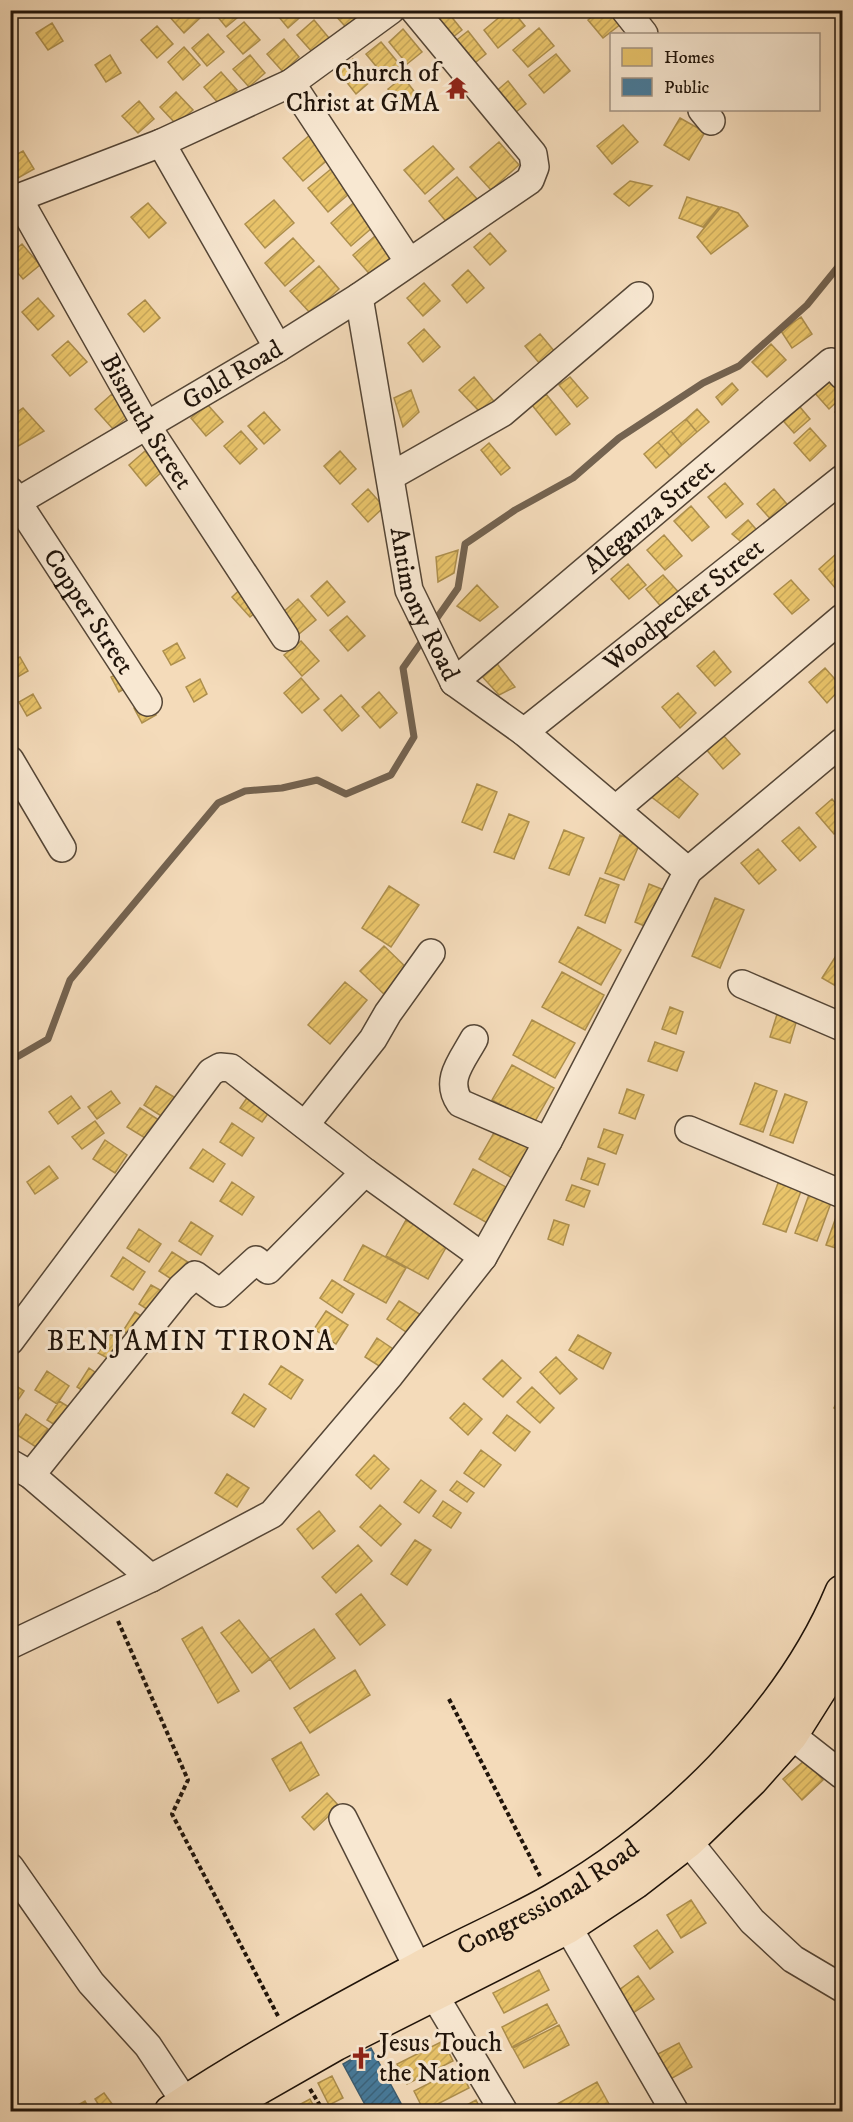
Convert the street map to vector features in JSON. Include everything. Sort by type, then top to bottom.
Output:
[{"type":"main road","name":"Congressional Road","points":[[178,2107],[290,2040],[426,1982],[560,1914],[688,1841],[703,1808],[808,1656],[842,1597]]},
{"type":"main road","name":"Congressional Road","points":[[560,1914],[614,1861],[703,1808],[791,1735],[843,1654]]},
{"type":"main road","name":"Congressional Road","points":[[216,2112],[335,2044],[426,1982]]},
{"type":"street","points":[[14,200],[160,143],[291,83],[391,10]]},
{"type":"street","points":[[291,83],[409,262],[530,180],[535,167],[533,154],[414,10]]},
{"type":"street","points":[[625,10],[643,33]]},
{"type":"street","points":[[160,143],[278,348]]},
{"type":"street","name":"Bismuth Street","points":[[14,200],[146,425],[285,637]]},
{"type":"street","name":"Gold Road","points":[[13,500],[278,348],[359,297],[409,262]]},
{"type":"street","points":[[391,476],[502,413],[639,296]]},
{"type":"street","name":"Antimony Road","points":[[359,297],[410,590],[454,682],[524,732],[688,871]]},
{"type":"street","name":"Aleganza Street","points":[[454,682],[831,362],[843,375]]},
{"type":"street","name":"Woodpecker Street","points":[[524,732],[843,478]]},
{"type":"street","name":"Copper Street","points":[[13,500],[148,702]]},
{"type":"street","points":[[616,809],[843,618]]},
{"type":"street","points":[[10,1645],[151,1578],[272,1514],[390,1375],[483,1257],[548,1141],[688,871],[843,742]]},
{"type":"street","points":[[10,760],[62,848]]},
{"type":"street","points":[[305,1125],[373,1039],[388,1013],[431,953]]},
{"type":"street","points":[[742,984],[843,1027]]},
{"type":"street","points":[[474,1039],[452,1081],[452,1092],[460,1103],[548,1141]]},
{"type":"street","points":[[10,1341],[211,1072],[220,1067],[231,1068],[365,1172],[483,1257]]},
{"type":"street","points":[[689,1130],[843,1194]]},
{"type":"street","points":[[151,1578],[21,1469],[195,1275],[220,1293],[256,1260],[268,1270],[365,1172]]},
{"type":"street","points":[[791,1735],[843,1775]]},
{"type":"street","points":[[343,1818],[426,1982],[504,2112]]},
{"type":"street","points":[[688,1841],[752,1922],[793,1959],[843,1988]]},
{"type":"street","points":[[10,1867],[91,1983],[148,2046],[178,2107]]},
{"type":"street","points":[[560,1914],[675,2112]]},
{"type":"path","points":[[108,1598],[188,1780],[172,1814],[290,2040]]},
{"type":"path","points":[[449,1700],[560,1914]]},
{"type":"building: Homes","points":[[173,10],[193,10],[200,18],[184,33],[168,15]]},
{"type":"building: Homes","points":[[212,10],[240,10],[243,13],[226,27]]},
{"type":"building: Homes","points":[[273,10],[302,10],[305,13],[288,28]]},
{"type":"building: Homes","points":[[340,10],[360,10],[367,18],[351,33],[335,15]]},
{"type":"building: Homes","points":[[439,10],[446,10],[462,30],[447,42],[429,19]]},
{"type":"building: Homes","points":[[508,10],[512,10],[525,26],[498,48],[484,30]]},
{"type":"building: Homes","points":[[600,10],[608,10],[621,24],[603,38],[588,20]]},
{"type":"building: Homes","points":[[314,20],[329,38],[313,53],[297,35]]},
{"type":"building: Homes","points":[[244,22],[260,40],[243,54],[227,36]]},
{"type":"building: Homes","points":[[52,23],[63,41],[48,50],[36,33]]},
{"type":"building: Homes","points":[[157,26],[173,44],[157,58],[141,40]]},
{"type":"building: Homes","points":[[539,28],[554,46],[528,67],[513,50]]},
{"type":"building: Homes","points":[[403,29],[422,52],[407,64],[389,42]]},
{"type":"building: Homes","points":[[468,31],[486,54],[471,66],[453,43]]},
{"type":"building: Homes","points":[[208,34],[224,52],[207,66],[192,48]]},
{"type":"building: Homes","points":[[284,39],[299,57],[283,72],[267,54]]},
{"type":"building: Homes","points":[[381,42],[400,65],[385,77],[366,54]]},
{"type":"building: Homes","points":[[184,47],[200,65],[183,80],[168,62]]},
{"type":"building: Homes","points":[[556,54],[570,71],[544,93],[529,75]]},
{"type":"building: Homes","points":[[110,55],[121,73],[106,82],[95,65]]},
{"type":"building: Homes","points":[[250,55],[265,73],[249,87],[233,69]]},
{"type":"building: Homes","points":[[353,59],[371,81],[356,94],[338,71]]},
{"type":"building: Homes","points":[[221,72],[237,90],[220,105],[204,87]]},
{"type":"building: Homes","points":[[403,77],[421,100],[407,112],[388,89]]},
{"type":"building: Homes","points":[[508,81],[526,104],[511,116],[493,94]]},
{"type":"building: Homes","points":[[176,92],[193,110],[176,124],[160,107]]},
{"type":"building: Homes","points":[[139,101],[154,119],[138,133],[122,116]]},
{"type":"building: Homes","points":[[680,118],[705,132],[689,160],[664,145]]},
{"type":"building: Homes","points":[[623,125],[638,142],[612,164],[597,146]]},
{"type":"building: Homes","points":[[311,134],[331,157],[303,181],[283,158]]},
{"type":"building: Homes","points":[[499,142],[519,165],[491,190],[470,167]]},
{"type":"building: Homes","points":[[433,146],[454,169],[425,194],[404,170]]},
{"type":"building: Homes","points":[[23,151],[34,169],[18,178],[10,166],[10,158]]},
{"type":"building: Homes","points":[[337,164],[357,187],[328,212],[308,188]]},
{"type":"building: Homes","points":[[457,177],[478,200],[449,225],[429,201]]},
{"type":"building: Homes","points":[[630,181],[652,186],[629,206],[614,194]]},
{"type":"building: Homes","points":[[687,197],[719,207],[703,227],[679,218]]},
{"type":"building: Homes","points":[[359,198],[380,221],[351,246],[331,223]]},
{"type":"building: Homes","points":[[274,200],[294,223],[265,248],[245,224]]},
{"type":"building: Homes","points":[[148,203],[166,223],[149,238],[131,217]]},
{"type":"building: Homes","points":[[721,207],[738,213],[748,226],[711,254],[697,237]]},
{"type":"building: Homes","points":[[382,230],[402,253],[373,278],[353,255]]},
{"type":"building: Homes","points":[[490,233],[506,251],[490,265],[474,247]]},
{"type":"building: Homes","points":[[293,238],[314,261],[285,286],[265,263]]},
{"type":"building: Homes","points":[[22,244],[40,265],[23,279],[10,264],[10,254]]},
{"type":"building: Homes","points":[[319,266],[339,289],[311,314],[290,291]]},
{"type":"building: Homes","points":[[468,270],[484,288],[467,303],[452,285]]},
{"type":"building: Homes","points":[[424,283],[440,301],[423,316],[407,298]]},
{"type":"building: Homes","points":[[38,298],[54,316],[38,330],[22,312]]},
{"type":"building: Homes","points":[[145,300],[160,318],[144,332],[128,314]]},
{"type":"building: Homes","points":[[801,317],[812,334],[792,348],[781,331]]},
{"type":"building: Homes","points":[[424,329],[440,347],[423,362],[408,343]]},
{"type":"building: Homes","points":[[540,334],[560,358],[545,370],[525,346]]},
{"type":"building: Homes","points":[[68,341],[87,362],[70,376],[52,355]]},
{"type":"building: Homes","points":[[771,344],[786,360],[767,377],[752,362]]},
{"type":"building: Homes","points":[[830,376],[842,391],[842,397],[829,409],[813,391]]},
{"type":"building: Homes","points":[[474,377],[497,405],[480,412],[459,390]]},
{"type":"building: Homes","points":[[570,377],[588,398],[577,407],[559,385]]},
{"type":"building: Homes","points":[[732,383],[738,390],[722,405],[716,397]]},
{"type":"building: Homes","points":[[411,390],[419,412],[403,427],[394,398]]},
{"type":"building: Homes","points":[[112,394],[130,415],[113,429],[95,409]]},
{"type":"building: Homes","points":[[546,394],[570,424],[556,435],[532,405]]},
{"type":"building: Homes","points":[[795,401],[810,419],[794,433],[778,415]]},
{"type":"building: Homes","points":[[207,404],[223,422],[206,436],[191,418]]},
{"type":"building: Homes","points":[[842,405],[842,421],[835,412]]},
{"type":"building: Homes","points":[[23,408],[44,431],[10,451],[10,417]]},
{"type":"building: Homes","points":[[697,409],[709,422],[697,432],[686,419]]},
{"type":"building: Homes","points":[[264,412],[280,430],[264,444],[248,426]]},
{"type":"building: Homes","points":[[686,419],[697,432],[682,445],[671,431]]},
{"type":"building: Homes","points":[[810,428],[826,446],[810,461],[794,443]]},
{"type":"building: Homes","points":[[241,431],[257,449],[240,464],[224,446]]},
{"type":"building: Homes","points":[[671,431],[682,445],[670,456],[658,442]]},
{"type":"building: Homes","points":[[658,442],[670,456],[656,468],[644,454]]},
{"type":"building: Homes","points":[[489,443],[510,468],[501,475],[481,450]]},
{"type":"building: Homes","points":[[145,451],[163,471],[146,486],[129,465]]},
{"type":"building: Homes","points":[[340,451],[356,469],[340,484],[324,466]]},
{"type":"building: Homes","points":[[725,483],[743,504],[726,518],[708,497]]},
{"type":"building: Homes","points":[[368,489],[384,507],[368,522],[352,504]]},
{"type":"building: Homes","points":[[774,489],[792,510],[775,524],[757,504]]},
{"type":"building: Homes","points":[[691,506],[709,527],[692,541],[674,521]]},
{"type":"building: Homes","points":[[748,520],[761,535],[746,546],[732,534]]},
{"type":"building: Homes","points":[[664,535],[682,556],[665,570],[647,550]]},
{"type":"building: Homes","points":[[458,550],[454,573],[438,582],[436,557]]},
{"type":"building: Homes","points":[[836,554],[842,562],[842,584],[836,589],[819,569]]},
{"type":"building: Homes","points":[[628,564],[646,585],[629,599],[611,579]]},
{"type":"building: Homes","points":[[663,575],[681,595],[664,610],[646,589]]},
{"type":"building: Homes","points":[[791,580],[809,600],[792,614],[774,594]]},
{"type":"building: Homes","points":[[327,581],[345,602],[328,616],[311,596]]},
{"type":"building: Homes","points":[[248,582],[263,606],[250,617],[232,597]]},
{"type":"building: Homes","points":[[477,585],[498,607],[480,621],[457,606]]},
{"type":"building: Homes","points":[[298,599],[316,620],[299,634],[282,613]]},
{"type":"building: Homes","points":[[347,616],[365,636],[348,651],[330,630]]},
{"type":"building: Homes","points":[[301,641],[319,661],[302,676],[284,655]]},
{"type":"building: Homes","points":[[177,643],[185,658],[171,665],[163,651]]},
{"type":"building: Homes","points":[[714,651],[731,672],[715,686],[697,666]]},
{"type":"building: Homes","points":[[20,657],[28,671],[14,679],[10,662]]},
{"type":"building: Homes","points":[[495,661],[515,687],[499,695],[478,672]]},
{"type":"building: Homes","points":[[825,668],[842,687],[827,703],[809,682]]},
{"type":"building: Homes","points":[[125,670],[133,684],[119,692],[111,677]]},
{"type":"building: Homes","points":[[301,678],[319,699],[302,713],[284,693]]},
{"type":"building: Homes","points":[[200,679],[207,694],[194,702],[186,687]]},
{"type":"building: Homes","points":[[379,692],[397,713],[380,728],[362,707]]},
{"type":"building: Homes","points":[[678,693],[696,713],[680,728],[662,707]]},
{"type":"building: Homes","points":[[33,694],[41,708],[27,716],[19,702]]},
{"type":"building: Homes","points":[[341,695],[359,716],[342,731],[324,710]]},
{"type":"building: Homes","points":[[148,701],[156,715],[142,723],[134,708]]},
{"type":"building: Homes","points":[[722,734],[740,754],[723,769],[705,748]]},
{"type":"building: Homes","points":[[669,770],[698,794],[679,818],[649,795]]},
{"type":"building: Homes","points":[[477,784],[497,792],[482,830],[462,822]]},
{"type":"building: Homes","points":[[832,799],[842,811],[842,827],[834,834],[816,813]]},
{"type":"building: Homes","points":[[509,814],[529,822],[514,859],[494,852]]},
{"type":"building: Homes","points":[[799,827],[816,847],[800,861],[782,841]]},
{"type":"building: Homes","points":[[564,830],[584,838],[569,875],[549,868]]},
{"type":"building: Homes","points":[[620,835],[640,843],[624,880],[605,873]]},
{"type":"building: Homes","points":[[758,849],[776,870],[759,884],[741,863]]},
{"type":"building: Homes","points":[[600,878],[619,885],[605,923],[585,915]]},
{"type":"building: Homes","points":[[649,884],[669,892],[654,930],[635,922]]},
{"type":"building: Homes","points":[[389,886],[419,905],[391,947],[362,928]]},
{"type":"building: Homes","points":[[715,898],[744,910],[720,968],[692,956]]},
{"type":"building: Homes","points":[[578,927],[621,950],[601,985],[559,962]]},
{"type":"building: Homes","points":[[384,946],[412,973],[388,998],[360,971]]},
{"type":"building: Homes","points":[[839,951],[842,954],[841,989],[822,978]]},
{"type":"building: Homes","points":[[562,972],[604,995],[585,1030],[542,1007]]},
{"type":"building: Homes","points":[[345,982],[367,1000],[330,1044],[308,1025]]},
{"type":"building: Homes","points":[[670,1007],[683,1012],[676,1034],[662,1029]]},
{"type":"building: Homes","points":[[778,1011],[798,1016],[790,1043],[770,1037]]},
{"type":"building: Homes","points":[[532,1020],[575,1043],[555,1078],[513,1055]]},
{"type":"building: Homes","points":[[655,1042],[684,1052],[677,1071],[648,1061]]},
{"type":"building: Homes","points":[[512,1065],[554,1088],[534,1123],[492,1100]]},
{"type":"building: Homes","points":[[755,1083],[777,1091],[763,1132],[740,1124]]},
{"type":"building: Homes","points":[[156,1086],[179,1100],[166,1119],[144,1105]]},
{"type":"building: Homes","points":[[253,1089],[275,1104],[262,1122],[240,1108]]},
{"type":"building: Homes","points":[[627,1089],[644,1095],[635,1119],[619,1113]]},
{"type":"building: Homes","points":[[111,1091],[120,1103],[97,1119],[88,1107]]},
{"type":"building: Homes","points":[[785,1094],[807,1102],[793,1143],[770,1135]]},
{"type":"building: Homes","points":[[71,1096],[80,1108],[58,1124],[49,1112]]},
{"type":"building: Homes","points":[[140,1108],[162,1122],[150,1141],[127,1127]]},
{"type":"building: Homes","points":[[95,1121],[104,1133],[82,1149],[72,1137]]},
{"type":"building: Homes","points":[[232,1123],[254,1138],[242,1156],[220,1142]]},
{"type":"building: Homes","points":[[499,1124],[541,1147],[521,1183],[479,1159]]},
{"type":"building: Homes","points":[[604,1129],[623,1135],[616,1154],[598,1147]]},
{"type":"building: Homes","points":[[105,1140],[127,1155],[115,1173],[93,1159]]},
{"type":"building: Homes","points":[[203,1149],[225,1164],[213,1182],[190,1168]]},
{"type":"building: Homes","points":[[588,1158],[605,1164],[598,1185],[581,1179]]},
{"type":"building: Homes","points":[[49,1166],[58,1178],[35,1194],[27,1182]]},
{"type":"building: Homes","points":[[473,1169],[515,1192],[496,1228],[454,1204]]},
{"type":"building: Homes","points":[[232,1182],[254,1197],[242,1215],[220,1201]]},
{"type":"building: Homes","points":[[778,1183],[801,1191],[786,1232],[763,1224]]},
{"type":"building: Homes","points":[[572,1185],[590,1191],[584,1207],[566,1200]]},
{"type":"building: Homes","points":[[810,1192],[832,1200],[817,1241],[795,1233]]},
{"type":"building: Homes","points":[[842,1204],[842,1250],[826,1245]]},
{"type":"building: Homes","points":[[406,1220],[448,1244],[428,1279],[386,1256]]},
{"type":"building: Homes","points":[[554,1220],[569,1225],[563,1245],[548,1239]]},
{"type":"building: Homes","points":[[191,1222],[213,1236],[201,1255],[179,1241]]},
{"type":"building: Homes","points":[[139,1229],[161,1244],[149,1262],[127,1248]]},
{"type":"building: Homes","points":[[363,1245],[406,1268],[386,1303],[344,1280]]},
{"type":"building: Homes","points":[[172,1252],[194,1266],[179,1284],[159,1271]]},
{"type":"building: Homes","points":[[123,1257],[145,1272],[133,1290],[111,1276]]},
{"type":"building: Homes","points":[[332,1280],[354,1294],[342,1313],[320,1298]]},
{"type":"building: Homes","points":[[151,1285],[169,1295],[156,1315],[139,1304]]},
{"type":"building: Homes","points":[[399,1301],[421,1315],[409,1334],[387,1319]]},
{"type":"building: Homes","points":[[326,1311],[348,1325],[336,1344],[314,1329]]},
{"type":"building: Homes","points":[[135,1312],[149,1321],[135,1337],[123,1331]]},
{"type":"building: Homes","points":[[111,1334],[130,1346],[117,1363],[98,1353]]},
{"type":"building: Homes","points":[[578,1335],[611,1353],[603,1369],[569,1350]]},
{"type":"building: Homes","points":[[377,1338],[399,1353],[387,1371],[365,1357]]},
{"type":"building: Homes","points":[[556,1357],[577,1379],[560,1394],[540,1372]]},
{"type":"building: Homes","points":[[502,1360],[521,1378],[503,1397],[483,1379]]},
{"type":"building: Homes","points":[[281,1366],[303,1380],[291,1399],[269,1384]]},
{"type":"building: Homes","points":[[89,1368],[105,1379],[91,1396],[77,1387]]},
{"type":"building: Homes","points":[[47,1371],[69,1386],[57,1404],[35,1390]]},
{"type":"building: Homes","points":[[10,1382],[24,1391],[12,1409],[10,1408]]},
{"type":"building: Homes","points":[[532,1387],[554,1408],[540,1423],[517,1402]]},
{"type":"building: Homes","points":[[842,1392],[842,1412],[834,1408]]},
{"type":"building: Homes","points":[[244,1394],[266,1409],[254,1427],[232,1413]]},
{"type":"building: Homes","points":[[59,1401],[77,1412],[63,1430],[47,1420]]},
{"type":"building: Homes","points":[[464,1403],[482,1419],[468,1435],[450,1418]]},
{"type":"building: Homes","points":[[26,1414],[48,1429],[36,1447],[14,1433]]},
{"type":"building: Homes","points":[[507,1415],[530,1432],[515,1451],[493,1433]]},
{"type":"building: Homes","points":[[481,1450],[501,1465],[484,1487],[464,1473]]},
{"type":"building: Homes","points":[[374,1455],[389,1469],[371,1489],[356,1475]]},
{"type":"building: Homes","points":[[227,1474],[249,1488],[237,1507],[215,1493]]},
{"type":"building: Homes","points":[[421,1480],[436,1491],[419,1513],[404,1502]]},
{"type":"building: Homes","points":[[457,1481],[474,1493],[467,1502],[450,1490]]},
{"type":"building: Homes","points":[[443,1501],[461,1513],[451,1528],[433,1516]]},
{"type":"building: Homes","points":[[380,1505],[401,1524],[381,1546],[360,1527]]},
{"type":"building: Homes","points":[[319,1511],[335,1531],[313,1549],[297,1529]]},
{"type":"building: Homes","points":[[415,1540],[431,1550],[407,1585],[391,1574]]},
{"type":"building: Homes","points":[[358,1545],[372,1561],[336,1593],[322,1577]]},
{"type":"building: Homes","points":[[361,1594],[385,1625],[360,1645],[336,1614]]},
{"type":"building: Homes","points":[[239,1620],[270,1659],[252,1673],[221,1633]]},
{"type":"building: Homes","points":[[202,1627],[239,1691],[218,1703],[182,1639]]},
{"type":"building: Homes","points":[[314,1629],[335,1658],[290,1689],[270,1659]]},
{"type":"building: Homes","points":[[355,1670],[370,1695],[310,1733],[294,1708]]},
{"type":"building: Homes","points":[[301,1742],[319,1775],[290,1791],[272,1759]]},
{"type":"building: Homes","points":[[805,1760],[823,1780],[802,1800],[783,1779]]},
{"type":"building: Homes","points":[[327,1793],[339,1806],[314,1830],[302,1817]]},
{"type":"building: Homes","points":[[691,1900],[706,1923],[681,1938],[667,1915]]},
{"type":"building: Homes","points":[[657,1930],[673,1952],[650,1969],[634,1946]]},
{"type":"building: Homes","points":[[539,1970],[549,1990],[504,2013],[493,1993]]},
{"type":"building: Homes","points":[[638,1976],[654,1999],[630,2015],[615,1993]]},
{"type":"building: Homes","points":[[547,2004],[557,2023],[512,2047],[502,2027]]},
{"type":"building: Homes","points":[[559,2025],[569,2045],[524,2068],[513,2048]]},
{"type":"building: Homes","points":[[443,2041],[453,2061],[407,2084],[397,2064]]},
{"type":"building: Homes","points":[[679,2043],[692,2067],[667,2081],[654,2056]]},
{"type":"building: Homes","points":[[459,2068],[469,2088],[424,2111],[414,2091]]},
{"type":"building: Homes","points":[[332,2076],[343,2098],[329,2105],[318,2083]]},
{"type":"building: Homes","points":[[597,2082],[610,2106],[601,2112],[561,2112],[557,2104]]},
{"type":"building: Homes","points":[[263,2092],[273,2112],[258,2112],[251,2098]]},
{"type":"building: Homes","points":[[104,2093],[118,2112],[103,2112],[95,2099]]},
{"type":"building: Homes","points":[[310,2099],[317,2112],[286,2112]]},
{"type":"building: Homes","points":[[476,2100],[482,2112],[454,2112]]},
{"type":"building: Homes","points":[[85,2101],[91,2112],[67,2111]]},
{"type":"building: Public","points":[[371,2048],[404,2109],[399,2112],[369,2112],[343,2064]]},
{"type":"waterway","points":[[432,625],[458,588],[465,544],[515,510],[573,478],[619,438],[703,383],[739,366],[807,305],[842,262]]},
{"type":"waterway","points":[[10,1061],[48,1039],[70,980],[218,803],[245,791],[282,788],[317,780],[346,794],[391,775],[414,737],[403,668],[425,637]]},
{"type":"place","name":"Church of Christ at GMA","points":[[457,88]]},
{"type":"place","name":"Jesus Touch the Nation","points":[[361,2058]]},
{"type":"district","name":"BENJAMIN TIRONA","points":[[191,1341]]}]
